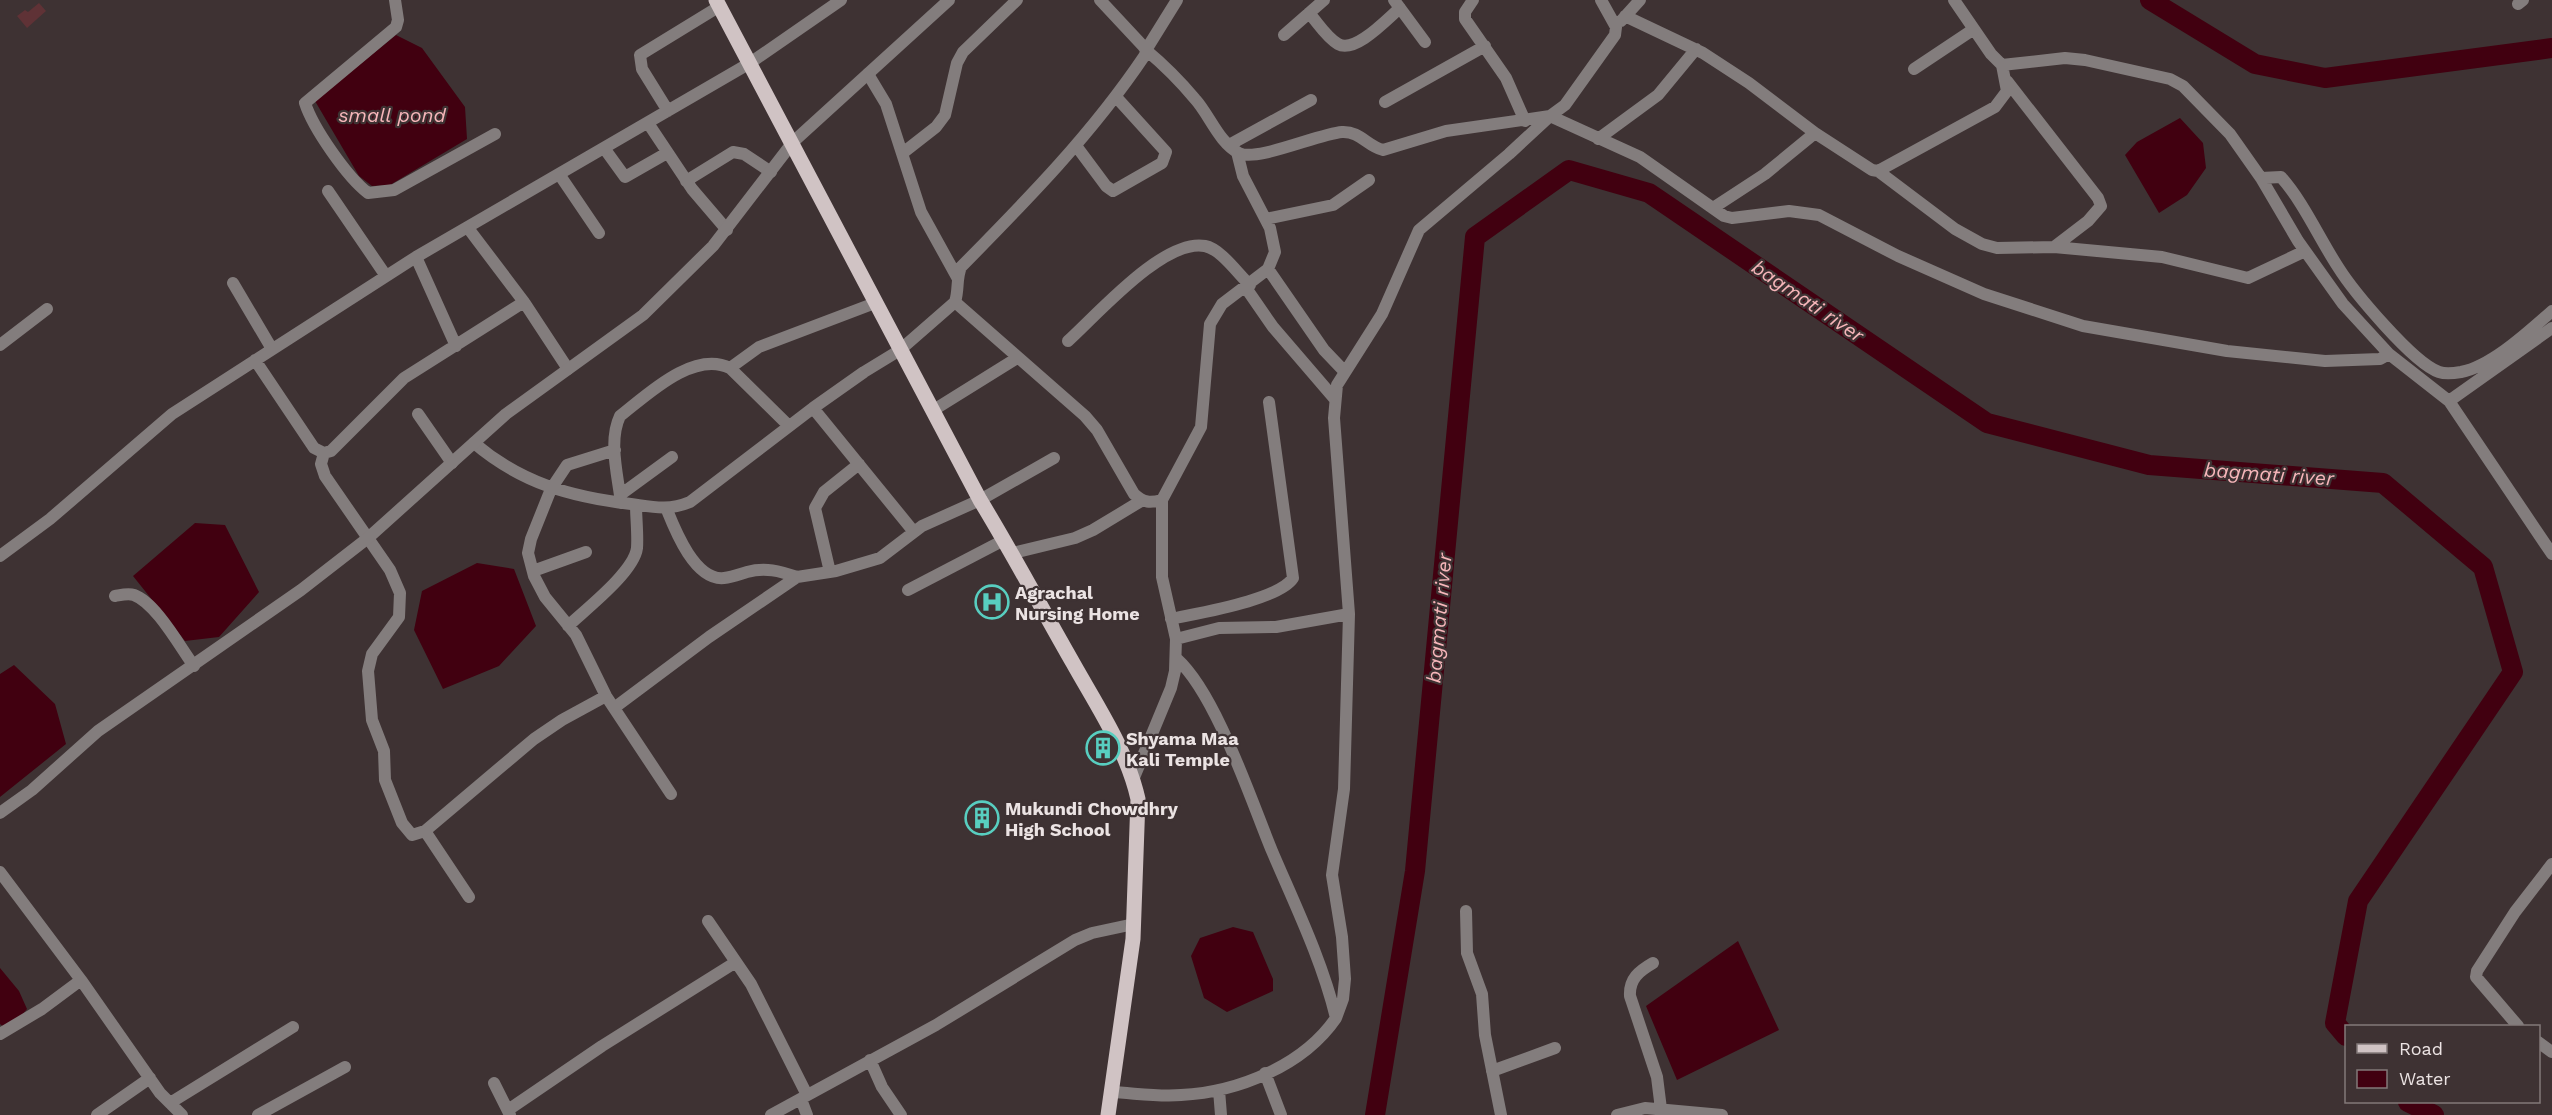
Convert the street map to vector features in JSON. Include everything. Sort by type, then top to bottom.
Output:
[{"type":"main road","points":[[718,3],[980,500],[1013,553],[1104,717],[1133,780],[1138,799],[1134,924],[1108,1115]]},
{"type":"street","points":[[395,0],[398,21],[396,27],[305,103],[312,119],[357,184],[368,193],[394,190],[495,134]]},
{"type":"street","points":[[0,556],[50,519],[172,414],[416,257],[750,63],[841,0]]},
{"type":"street","points":[[0,813],[32,790],[98,731],[301,590],[368,538],[506,414],[643,315],[727,230],[793,142],[949,0]]},
{"type":"street","points":[[904,152],[936,127],[945,115],[957,63],[963,52],[1017,0]]},
{"type":"street","points":[[1100,0],[1146,50],[1175,75],[1233,148],[1243,176],[1266,219],[1275,252],[1269,269],[1248,287],[1222,304],[1213,315],[1210,324],[1201,427],[1162,500],[1162,577],[1176,639],[1177,659],[1171,688],[1133,780]]},
{"type":"street","points":[[474,443],[492,458],[550,489],[621,499],[636,505],[666,510],[690,502],[813,408],[900,350],[955,302],[958,294],[957,277],[961,267],[1077,147],[1117,98],[1177,0]]},
{"type":"street","points":[[1284,35],[1324,0]]},
{"type":"street","points":[[1473,0],[1465,12],[1465,19],[1506,78],[1525,121]]},
{"type":"street","points":[[1600,0],[1616,27]]},
{"type":"street","points":[[1112,1092],[1178,1095],[1219,1090],[1265,1073],[1310,1048],[1323,1037],[1336,1018],[1343,999],[1345,979],[1342,937],[1332,875],[1344,789],[1349,614],[1334,398],[1337,385],[1382,314],[1419,230],[1565,105],[1609,45],[1616,27],[1640,0]]},
{"type":"street","points":[[1878,171],[1995,107],[2007,92],[2007,81],[2002,65],[1954,0]]},
{"type":"street","points":[[668,111],[642,69],[640,55],[718,3]]},
{"type":"street","points":[[1309,12],[1332,39],[1340,46],[1349,47],[1359,43],[1397,4],[1425,42]]},
{"type":"street","points":[[1625,16],[1695,49],[1749,82],[1815,133],[1872,170],[1878,171],[1955,229],[1982,244],[1997,248],[2054,247],[2162,257],[2248,278],[2305,250]]},
{"type":"street","points":[[1914,69],[1974,29]]},
{"type":"street","points":[[1385,102],[1485,46]]},
{"type":"street","points":[[1598,139],[1658,95],[1695,49]]},
{"type":"street","points":[[2002,65],[2066,58],[2170,79],[2183,86],[2230,134],[2343,304],[2389,354],[2449,401],[2552,554]]},
{"type":"street","points":[[867,74],[886,104],[904,152],[921,212],[957,277]]},
{"type":"street","points":[[2007,81],[2098,198],[2101,206],[2088,221],[2054,247]]},
{"type":"street","points":[[1077,147],[1106,186],[1113,191],[1162,163],[1166,152],[1117,98]]},
{"type":"street","points":[[1233,148],[1311,100]]},
{"type":"street","points":[[1233,148],[1254,154],[1340,132],[1360,136],[1383,150],[1446,131],[1550,116],[1640,157],[1724,216],[1732,218],[1789,211],[1819,215],[1898,256],[1984,294],[2084,326],[2228,351],[2325,361],[2380,359],[2389,354]]},
{"type":"street","points":[[648,123],[686,181],[727,230]]},
{"type":"street","points":[[1713,208],[1765,174],[1815,133]]},
{"type":"street","points":[[604,148],[625,177],[666,153]]},
{"type":"street","points":[[686,181],[733,152],[744,154],[771,172]]},
{"type":"street","points":[[559,174],[599,233]]},
{"type":"street","points":[[2261,178],[2281,177],[2340,270],[2422,363],[2439,373],[2463,372],[2479,366],[2524,335],[2552,311]]},
{"type":"street","points":[[1266,219],[1333,205],[1369,180]]},
{"type":"street","points":[[328,191],[386,276]]},
{"type":"street","points":[[468,228],[524,302],[568,369]]},
{"type":"street","points":[[1068,342],[1152,263],[1175,250],[1197,246],[1214,250],[1248,287],[1273,327],[1334,398]]},
{"type":"street","points":[[416,257],[456,346]]},
{"type":"street","points":[[1269,269],[1324,350],[1345,372]]},
{"type":"street","points":[[233,283],[272,349]]},
{"type":"street","points":[[255,360],[314,448],[324,453],[331,451],[404,378],[524,302]]},
{"type":"street","points":[[955,302],[1085,416],[1097,430],[1134,494],[1141,501],[1151,503],[1162,500]]},
{"type":"street","points":[[730,368],[759,347],[876,303]]},
{"type":"street","points":[[0,345],[47,309]]},
{"type":"street","points":[[2449,401],[2552,328]]},
{"type":"street","points":[[932,411],[1017,358]]},
{"type":"street","points":[[621,499],[615,450],[615,426],[620,416],[667,379],[680,372],[705,365],[721,364],[730,368],[789,426]]},
{"type":"street","points":[[1171,619],[1225,607],[1281,590],[1293,578],[1269,402]]},
{"type":"street","points":[[813,408],[914,532]]},
{"type":"street","points":[[418,414],[452,463]]},
{"type":"street","points":[[615,450],[571,462],[550,489],[531,539],[528,554],[533,572],[545,597],[588,655],[606,696],[671,794]]},
{"type":"street","points":[[324,453],[321,464],[325,476],[390,570],[400,593],[402,606],[399,617],[369,662],[372,720],[382,743],[385,780],[398,815],[412,835],[425,831],[534,739],[562,720],[606,696]]},
{"type":"street","points":[[621,499],[672,457]]},
{"type":"street","points":[[666,510],[682,545],[696,563],[714,577],[723,578],[766,569],[797,577],[830,572],[880,558],[937,518],[980,500],[1054,458]]},
{"type":"street","points":[[830,572],[815,508],[824,492],[859,464]]},
{"type":"street","points":[[1013,553],[1076,538],[1141,501]]},
{"type":"street","points":[[568,626],[606,592],[634,557],[637,548],[636,505]]},
{"type":"street","points":[[908,590],[1004,540]]},
{"type":"street","points":[[533,572],[586,552]]},
{"type":"street","points":[[614,708],[797,577]]},
{"type":"street","points":[[116,596],[128,594],[141,599],[166,627],[194,666]]},
{"type":"street","points":[[1176,639],[1219,628],[1276,627],[1349,614]]},
{"type":"street","points":[[1177,659],[1192,673],[1227,742],[1318,961],[1336,1018]]},
{"type":"street","points":[[425,831],[469,897]]},
{"type":"street","points":[[2517,1025],[2476,977],[2516,912],[2552,864]]},
{"type":"street","points":[[0,872],[81,980],[150,1078],[182,1115]]},
{"type":"street","points":[[1466,911],[1467,953],[1482,994],[1485,1035],[1501,1115]]},
{"type":"street","points":[[708,921],[751,984],[804,1097],[807,1115]]},
{"type":"street","points":[[771,1115],[936,1024],[1075,940],[1092,933],[1134,924]]},
{"type":"street","points":[[494,1083],[509,1112],[602,1046],[736,962]]},
{"type":"street","points":[[1653,963],[1636,975],[1629,988],[1657,1077],[1661,1109]]},
{"type":"street","points":[[0,1034],[42,1009],[81,980]]},
{"type":"street","points":[[170,1103],[293,1028]]},
{"type":"street","points":[[1492,1071],[1556,1048]]},
{"type":"street","points":[[870,1060],[882,1087],[901,1115]]},
{"type":"street","points":[[258,1115],[345,1067]]},
{"type":"street","points":[[1265,1073],[1281,1115]]},
{"type":"street","points":[[97,1115],[150,1078]]},
{"type":"street","points":[[1219,1090],[1221,1115]]},
{"type":"street","points":[[1617,1115],[1627,1111],[1661,1109],[1722,1115]]},
{"type":"shaded area","points":[[39,3],[46,11],[27,28],[17,16],[25,10],[28,12]]},
{"type":"water","name":"small pond","points":[[396,35],[422,48],[465,107],[467,139],[390,185],[372,186],[359,176],[315,101]]},
{"type":"water","points":[[2180,118],[2203,143],[2206,168],[2187,195],[2159,213],[2125,155],[2137,142]]},
{"type":"water","points":[[195,523],[225,525],[259,592],[219,637],[185,641],[133,576]]},
{"type":"water","points":[[477,563],[514,569],[536,626],[499,666],[443,689],[414,630],[422,591]]},
{"type":"water","points":[[14,665],[55,704],[66,744],[0,797],[0,674]]},
{"type":"water","points":[[1233,927],[1253,932],[1273,979],[1273,991],[1227,1012],[1204,998],[1191,956],[1200,938]]},
{"type":"water","points":[[1738,941],[1779,1030],[1677,1080],[1646,1006]]},
{"type":"water","points":[[0,968],[19,991],[27,1009],[4,1027],[0,1024]]},
{"type":"waterway","name":"bagmati river","points":[[2150,0],[2255,64],[2325,78],[2552,48]]},
{"type":"waterway","name":"bagmati river","points":[[1375,1115],[1415,871],[1475,237],[1569,170],[1649,193],[1987,423],[2149,465],[2383,483],[2483,567],[2513,672],[2358,901],[2335,1023],[2345,1035]]},
{"type":"waterway","name":"bagmati river","points":[[2410,1103],[2434,1115]]},
{"type":"place","name":"Agrachal Nursing Home","points":[[992,602]]},
{"type":"place","name":"Shyama Maa Kali Temple","points":[[1103,748]]},
{"type":"place","name":"Mukundi Chowdhry High School","points":[[982,818]]}]
